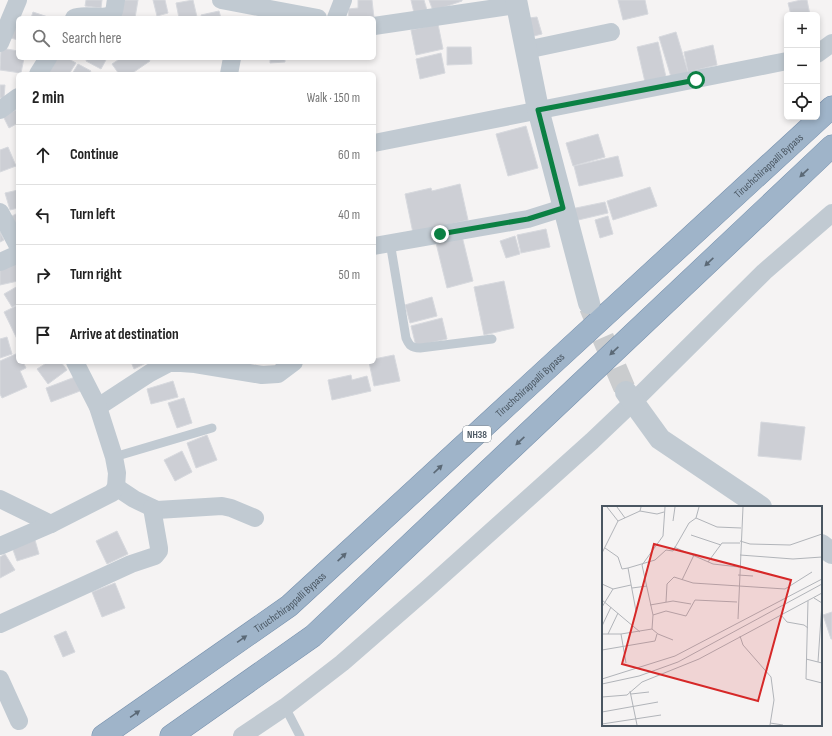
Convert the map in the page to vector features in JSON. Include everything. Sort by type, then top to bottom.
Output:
[{"type":"highway","name":"Tiruchchirappalli Bypass","points":[[103,736],[289,606],[832,108]]},
{"type":"highway","points":[[171,736],[313,636],[832,146]]},
{"type":"street","points":[[0,43],[18,0]]},
{"type":"street","points":[[80,16],[111,15],[114,12],[116,0]]},
{"type":"street","points":[[221,0],[240,11],[296,16]]},
{"type":"street","points":[[337,16],[343,0]]},
{"type":"street","points":[[376,26],[517,2],[538,110],[589,303]]},
{"type":"street","points":[[526,50],[611,32]]},
{"type":"street","points":[[820,52],[832,43]]},
{"type":"street","points":[[39,72],[47,60]]},
{"type":"street","points":[[229,72],[232,60]]},
{"type":"street","points":[[376,143],[784,62]]},
{"type":"street","points":[[0,110],[16,98]]},
{"type":"street","points":[[382,244],[528,219],[563,208]]},
{"type":"street","points":[[0,212],[16,242]]},
{"type":"street","points":[[242,736],[285,707],[342,663],[422,594],[541,488],[630,397],[764,272],[832,214]]},
{"type":"street","points":[[0,262],[16,255]]},
{"type":"street","points":[[0,546],[51,524],[112,493],[116,487],[117,473],[114,457],[98,407],[75,364]]},
{"type":"street","points":[[98,407],[150,373],[169,364]]},
{"type":"street","points":[[195,364],[262,375],[278,374],[291,364]]},
{"type":"street","points":[[630,397],[660,439],[760,506]]},
{"type":"street","points":[[116,487],[152,508],[162,510],[222,506],[255,518]]},
{"type":"street","points":[[0,499],[51,524]]},
{"type":"street","points":[[0,624],[131,564],[155,556],[159,551],[159,548],[152,508]]},
{"type":"street","points":[[822,546],[832,553]]},
{"type":"street","points":[[0,678],[19,721]]},
{"type":"lane","points":[[382,244],[409,345],[414,348],[420,348],[492,339]]},
{"type":"lane","points":[[114,457],[212,428]]},
{"type":"lane","points":[[285,707],[300,736]]},
{"type":"building","points":[[86,0],[102,0],[101,8],[85,6]]},
{"type":"building","points":[[119,0],[138,0],[135,16],[116,16]]},
{"type":"building","points":[[153,0],[165,0],[168,13],[157,16]]},
{"type":"building","points":[[193,0],[197,16],[179,16],[176,3]]},
{"type":"building","points":[[358,0],[372,0],[374,16],[349,16],[348,9],[358,8]]},
{"type":"building","points":[[411,0],[424,0],[427,10],[414,13]]},
{"type":"building","points":[[429,0],[462,0],[462,1],[433,11]]},
{"type":"building","points":[[618,0],[645,0],[648,14],[623,20]]},
{"type":"building","points":[[807,0],[809,12],[790,12],[788,3]]},
{"type":"building","points":[[219,11],[220,16],[201,16]]},
{"type":"building","points":[[33,12],[45,16],[32,16]]},
{"type":"building","points":[[537,17],[542,34],[534,36],[529,18]]},
{"type":"building","points":[[438,24],[443,49],[416,55],[411,30]]},
{"type":"building","points":[[14,28],[16,28],[16,39],[11,38]]},
{"type":"building","points":[[676,32],[688,72],[671,77],[659,37]]},
{"type":"building","points":[[658,42],[666,77],[645,82],[637,47]]},
{"type":"building","points":[[713,45],[717,65],[688,72],[684,52]]},
{"type":"building","points":[[447,47],[471,47],[472,64],[447,65]]},
{"type":"building","points":[[1,48],[16,51],[16,60],[24,60],[21,72],[0,70]]},
{"type":"building","points":[[441,53],[445,73],[420,79],[416,59]]},
{"type":"building","points":[[55,60],[71,60],[76,63],[70,72],[47,72]]},
{"type":"building","points":[[86,60],[106,60],[101,69]]},
{"type":"building","points":[[118,60],[150,61],[134,72],[118,72],[112,64]]},
{"type":"building","points":[[270,60],[285,60],[285,62],[270,63]]},
{"type":"building","points":[[78,64],[91,71],[90,72],[73,72]]},
{"type":"building","points":[[0,85],[5,85],[4,98],[0,98]]},
{"type":"building","points":[[16,110],[16,124],[9,128],[3,116]]},
{"type":"building","points":[[526,126],[538,168],[508,176],[496,134]]},
{"type":"building","points":[[598,134],[605,157],[573,166],[566,143]]},
{"type":"building","points":[[8,147],[16,166],[0,172],[0,150]]},
{"type":"building","points":[[618,156],[623,176],[579,186],[574,166]]},
{"type":"building","points":[[460,184],[468,220],[413,233],[405,194],[431,188],[432,191]]},
{"type":"building","points":[[650,187],[657,206],[613,220],[607,201]]},
{"type":"building","points":[[16,190],[16,208],[10,210],[5,193]]},
{"type":"building","points":[[605,202],[608,213],[574,221],[571,209]]},
{"type":"building","points":[[16,214],[16,229],[10,217]]},
{"type":"building","points":[[608,216],[613,234],[600,238],[595,220]]},
{"type":"building","points":[[546,229],[550,247],[521,253],[517,235]]},
{"type":"building","points":[[0,232],[4,240],[0,242]]},
{"type":"building","points":[[462,236],[473,281],[447,288],[436,243]]},
{"type":"building","points":[[515,236],[520,254],[506,258],[500,241]]},
{"type":"building","points":[[16,263],[16,281],[0,285],[0,267]]},
{"type":"building","points":[[504,281],[514,328],[484,335],[474,287]]},
{"type":"building","points":[[16,287],[16,305],[12,307],[4,294]]},
{"type":"building","points":[[432,297],[437,316],[410,323],[405,305]]},
{"type":"building","points":[[16,306],[16,337],[4,312]]},
{"type":"building","points":[[442,318],[447,339],[416,346],[411,326]]},
{"type":"building","points":[[7,337],[12,354],[0,358],[0,339]]},
{"type":"building","points":[[16,354],[16,364],[24,364],[26,368],[20,371],[27,387],[2,398],[0,394],[0,361]]},
{"type":"building","points":[[394,355],[400,381],[374,386],[369,364],[376,364],[376,359]]},
{"type":"building","points":[[45,364],[62,364],[67,370],[48,384],[37,369]]},
{"type":"building","points":[[132,364],[144,364],[134,369]]},
{"type":"building","points":[[351,375],[352,380],[367,376],[371,391],[332,400],[328,380]]},
{"type":"building","points":[[75,377],[80,391],[51,402],[46,388]]},
{"type":"building","points":[[173,381],[178,397],[151,404],[147,389]]},
{"type":"building","points":[[184,398],[192,423],[177,428],[168,403]]},
{"type":"building","points":[[761,422],[805,427],[801,460],[758,456]]},
{"type":"building","points":[[207,435],[217,460],[196,468],[187,443]]},
{"type":"building","points":[[182,451],[192,472],[175,481],[164,460]]},
{"type":"building","points":[[117,531],[128,554],[107,564],[96,541]]},
{"type":"building","points":[[35,540],[39,554],[17,561],[12,547]]},
{"type":"building","points":[[5,554],[15,570],[0,578],[0,557]]},
{"type":"building","points":[[115,583],[125,608],[102,617],[92,592]]},
{"type":"building","points":[[832,612],[832,639],[831,639],[823,615]]},
{"type":"building","points":[[66,631],[75,652],[63,657],[54,636]]},
{"type":"tunnel","points":[[590,307],[626,392]]},
{"type":"route","points":[[440,234],[528,219],[563,208],[538,110],[696,80]]}]
